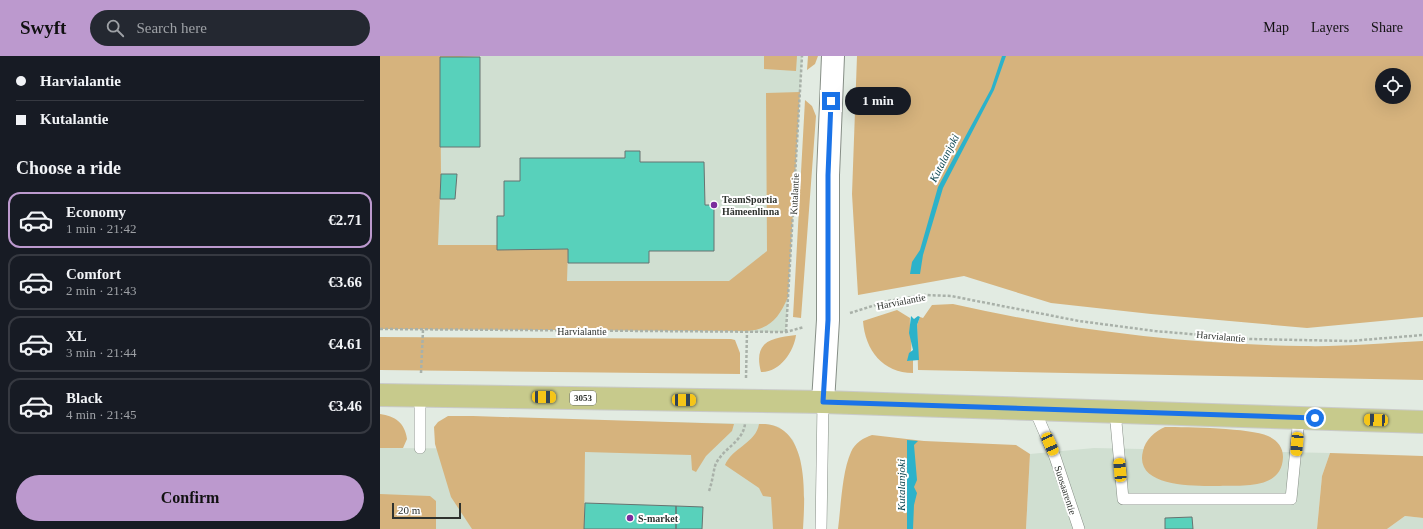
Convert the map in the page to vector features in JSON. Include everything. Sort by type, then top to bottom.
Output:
[{"type":"main road","name":"3053","points":[[380,395],[823,402],[1423,422]]},
{"type":"street","points":[[823,402],[828,320],[828,175],[833,56]]},
{"type":"lane","points":[[420,395],[420,448]]},
{"type":"lane","points":[[821,529],[823,402]]},
{"type":"lane","name":"Suosaarentie","points":[[1034,408],[1055,457],[1078,529]]},
{"type":"lane","points":[[1114,411],[1123,499],[1291,498],[1299,417]]},
{"type":"path","name":"Kutalantie","points":[[786,332],[802,56]]},
{"type":"path","name":"Harvialantie","points":[[380,329],[786,332],[888,301],[924,295],[951,296],[1087,322],[1155,331],[1242,338],[1350,340],[1423,335]]},
{"type":"path","points":[[420,395],[422,330]]},
{"type":"path","points":[[709,491],[715,466],[744,430],[747,331]]},
{"type":"shaded area","points":[[380,56],[480,56],[440,58],[441,174],[438,245],[497,245],[498,250],[568,249],[567,281],[729,281],[767,251],[766,93],[800,92],[788,297],[781,311],[768,325],[755,330],[747,331],[380,329]]},
{"type":"shaded area","points":[[422,56],[802,56],[786,332],[415,329]]},
{"type":"shaded area","points":[[764,56],[797,56],[796,71],[764,69]]},
{"type":"shaded area","points":[[808,56],[818,56],[815,64],[807,70]]},
{"type":"shaded area","points":[[857,56],[1423,56],[1423,317],[1307,328],[1151,314],[1051,303],[964,276],[858,295],[852,194]]},
{"type":"shaded area","points":[[805,100],[812,106],[816,116],[801,318],[793,317]]},
{"type":"shaded area","points":[[953,304],[1039,321],[1170,339],[1258,345],[1317,346],[1423,341],[1423,380],[918,370],[917,325],[920,317],[923,318],[932,305]]},
{"type":"shaded area","points":[[897,310],[910,318],[911,350],[908,361],[913,360],[913,373],[902,372],[885,364],[872,350],[864,332],[863,321]]},
{"type":"shaded area","points":[[796,335],[795,342],[784,360],[774,369],[761,372],[759,362],[762,347],[772,340]]},
{"type":"shaded area","points":[[380,337],[731,339],[735,340],[740,353],[740,374],[380,370]]},
{"type":"shaded area","points":[[380,414],[390,416],[402,425],[407,439],[403,448],[380,448]]},
{"type":"shaded area","points":[[448,416],[734,424],[732,431],[706,456],[696,472],[692,470],[691,455],[585,452],[584,529],[472,529],[451,497],[435,444],[434,427],[438,422]]},
{"type":"shaded area","points":[[557,420],[768,424],[779,427],[793,440],[800,458],[803,487],[802,529],[380,529],[380,448],[555,449]]},
{"type":"shaded area","points":[[759,424],[776,426],[788,434],[796,447],[801,462],[803,480],[803,529],[773,529],[771,497],[763,496],[759,488],[725,465],[733,454],[749,441],[757,431]]},
{"type":"shaded area","points":[[1165,427],[1247,431],[1268,436],[1277,442],[1281,447],[1283,457],[1281,468],[1276,475],[1260,484],[1239,486],[1184,485],[1157,479],[1148,472],[1143,463],[1143,451],[1151,436]]},
{"type":"shaded area","points":[[872,435],[924,441],[1016,445],[1030,454],[1026,529],[838,529],[844,479],[848,460],[857,443]]},
{"type":"shaded area","points":[[1094,448],[1330,453],[1322,476],[1317,529],[1026,529],[1030,454]]},
{"type":"shaded area","points":[[1330,453],[1423,456],[1423,518],[1405,516],[1387,529],[1317,529],[1322,476]]},
{"type":"shaded area","points":[[380,494],[430,496],[436,501],[436,529],[380,529]]},
{"type":"shaded area","points":[[1405,516],[1423,518],[1423,529],[1387,529]]},
{"type":"water","points":[[1002,56],[1006,56],[994,90],[943,188],[923,255],[920,274],[910,274],[912,262],[920,250],[938,187],[991,89]]},
{"type":"water","points":[[911,316],[914,319],[918,316],[920,317],[917,325],[919,360],[907,361],[909,353],[913,350],[909,333]]},
{"type":"water","points":[[907,440],[918,441],[914,445],[917,480],[914,487],[917,493],[914,505],[913,529],[907,529]]},
{"type":"building","points":[[440,57],[480,57],[480,147],[440,147]]},
{"type":"building","points":[[625,151],[640,151],[640,162],[704,162],[705,205],[714,205],[714,251],[649,251],[649,263],[568,263],[568,249],[497,250],[497,216],[504,216],[504,181],[520,181],[520,158],[625,158]]},
{"type":"building","points":[[441,174],[457,174],[455,199],[440,199]]},
{"type":"building","name":"S-market","points":[[585,503],[676,506],[676,529],[584,529]]},
{"type":"building","points":[[676,506],[703,507],[702,529],[676,529]]},
{"type":"building","points":[[1192,517],[1193,529],[1165,529],[1165,518]]},
{"type":"place","name":"TeamSportia Hämeenlinna","points":[[714,205]]},
{"type":"place","name":"S-market","points":[[630,518]]},
{"type":"route","points":[[831,101],[828,175],[828,320],[823,402],[1315,418]]},
{"type":"water label","name":"Kutalanjoki","points":[[944,158]]},
{"type":"water label","name":"Kutalanjoki","points":[[901,485]]}]
